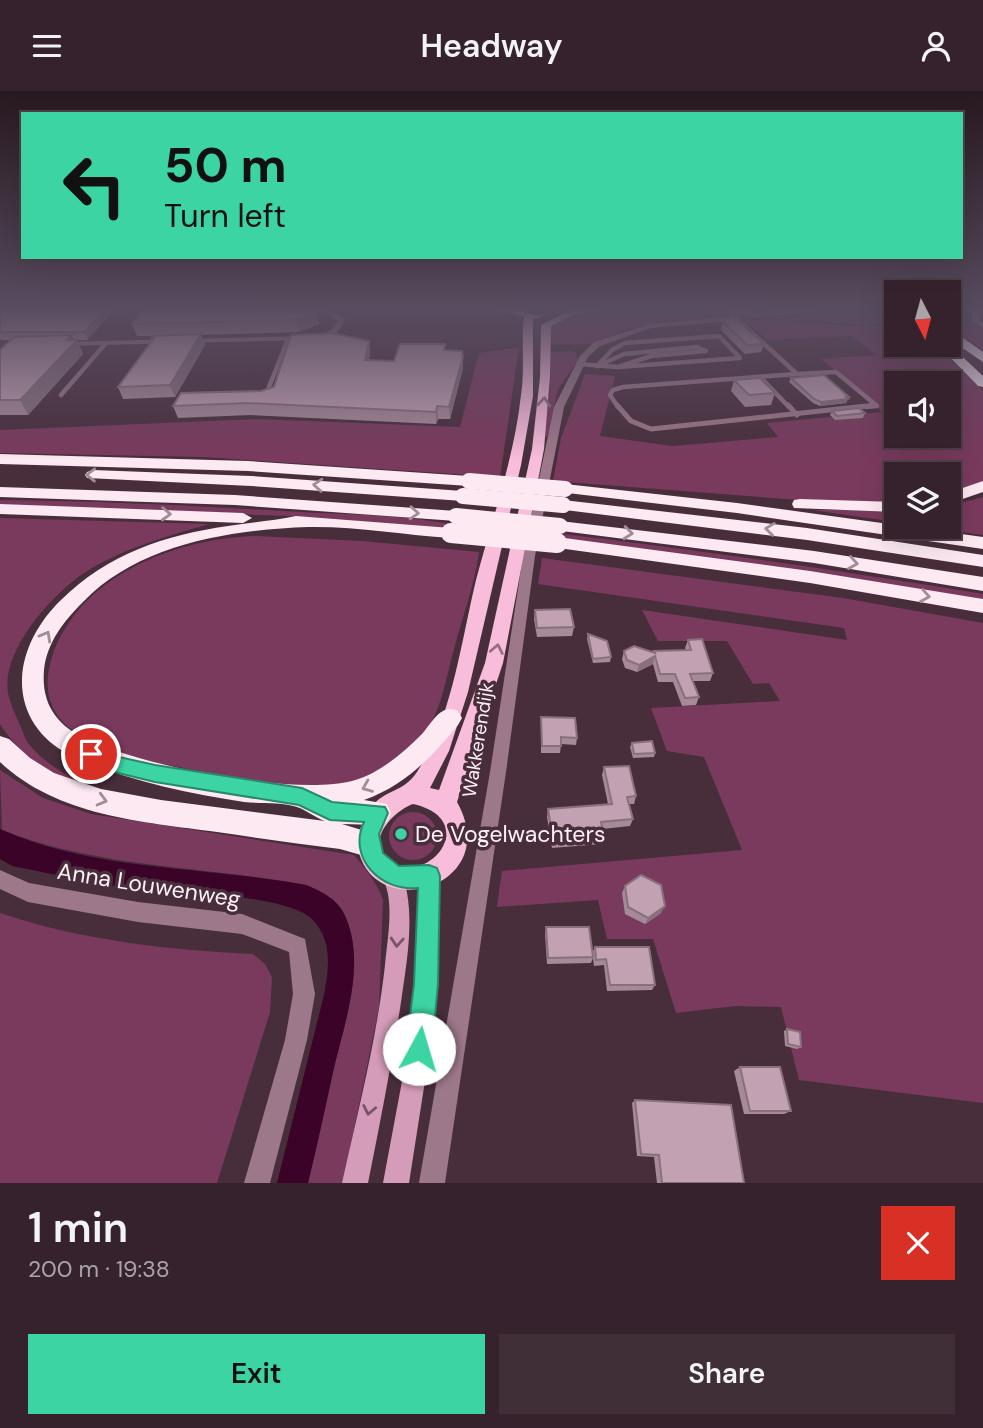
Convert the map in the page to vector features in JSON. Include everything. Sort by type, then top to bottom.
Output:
[{"type":"highway","points":[[957,358],[983,383]]},
{"type":"highway","points":[[0,459],[211,464],[564,497],[983,561]]},
{"type":"highway","points":[[0,473],[466,488]]},
{"type":"highway","points":[[961,494],[983,486]]},
{"type":"highway","points":[[0,492],[235,500],[558,535],[814,557],[983,584]]},
{"type":"highway","points":[[564,497],[622,495],[884,506]]},
{"type":"highway","points":[[622,495],[983,543]]},
{"type":"highway","points":[[0,509],[310,522],[454,524]]},
{"type":"highway","points":[[310,522],[198,534],[153,547],[121,563],[82,590],[59,615],[41,643],[35,659],[32,679],[35,701],[47,723],[55,733],[91,754],[118,765],[155,774],[302,797],[330,797],[351,794],[390,776],[423,751],[450,718]]},
{"type":"highway","points":[[558,535],[983,606]]},
{"type":"highway","points":[[0,746],[24,768],[45,780],[75,793],[111,803],[340,836],[368,844]]},
{"type":"highway","points":[[302,797],[330,811],[378,813]]},
{"type":"main road","name":"Wakkerendijk","points":[[413,795],[427,776],[450,718],[515,461],[533,358]]},
{"type":"main road","name":"Wakkerendijk","points":[[445,804],[494,663],[538,449],[545,388],[541,358]]},
{"type":"main road","points":[[413,795],[434,798],[445,804],[458,825],[459,837],[449,862],[429,876],[404,879],[393,875],[375,860],[368,844],[370,827],[378,813],[397,799],[413,795]]},
{"type":"main road","points":[[355,1183],[397,951],[398,884],[393,875]]},
{"type":"main road","points":[[396,1183],[419,1049],[426,984],[429,876]]},
{"type":"street","points":[[588,361],[591,358]]},
{"type":"street","name":"Wakkerendijk","points":[[432,1183],[532,543],[559,407],[588,361]]},
{"type":"street","name":"Anna Louwenweg","points":[[0,879],[28,892],[138,912],[242,924],[298,946],[304,994],[296,1040],[257,1183]]},
{"type":"lane","points":[[61,395],[93,358]]},
{"type":"lane","points":[[264,398],[280,358]]},
{"type":"lane","points":[[588,361],[595,358]]},
{"type":"lane","points":[[588,361],[604,358]]},
{"type":"lane","points":[[618,367],[645,358]]},
{"type":"lane","points":[[588,361],[618,367],[740,358]]},
{"type":"lane","points":[[780,358],[797,374]]},
{"type":"lane","points":[[836,372],[877,405],[651,429],[637,427],[626,420],[610,395],[613,390],[623,387],[797,374],[836,372]]},
{"type":"lane","points":[[760,377],[797,415]]},
{"type":"shaded area","points":[[478,358],[518,358],[500,477],[204,457],[0,453],[0,430],[256,419],[460,427]]},
{"type":"shaded area","points":[[550,358],[578,360],[558,389],[548,435],[544,439],[550,385]]},
{"type":"shaded area","points":[[949,358],[983,391],[983,482],[961,491],[961,462],[884,462],[884,502],[824,502],[553,481],[561,438],[585,374],[615,376],[600,436],[672,446],[778,437],[767,423],[882,412],[821,359]]},
{"type":"shaded area","points":[[983,497],[983,535],[961,532],[961,503]]},
{"type":"shaded area","points":[[0,500],[369,515],[439,522],[484,532],[312,517],[0,505]]},
{"type":"shaded area","points":[[812,510],[884,510],[884,520]]},
{"type":"shaded area","points":[[0,518],[209,524],[127,551],[81,575],[42,611],[12,660],[8,693],[28,743],[52,766],[102,793],[71,783],[44,769],[20,749],[0,724]]},
{"type":"shaded area","points":[[546,532],[874,577],[983,594],[983,600],[544,537]]},
{"type":"shaded area","points":[[252,536],[362,541],[479,552],[434,716],[421,737],[379,772],[355,782],[306,787],[226,777],[111,750],[94,743],[66,725],[52,706],[48,678],[52,657],[65,629],[84,604],[106,584],[132,568],[191,545]]},
{"type":"shaded area","points":[[542,558],[843,598],[983,623],[983,1103],[799,1080],[781,1007],[735,1006],[676,1013],[653,939],[607,939],[598,900],[497,907],[502,871],[742,850],[704,757],[667,751],[651,708],[780,701],[769,683],[753,684],[727,641],[658,641],[642,610],[847,640],[844,628],[538,584]]},
{"type":"shaded area","points":[[0,770],[43,798],[91,814],[354,855],[375,882],[383,900],[379,1008],[343,1183],[308,1183],[354,975],[352,936],[346,918],[335,901],[306,885],[114,859],[76,852],[2,830]]},
{"type":"shaded area","points":[[413,812],[430,819],[437,836],[430,853],[413,860],[396,853],[389,836],[396,819]]},
{"type":"shaded area","points":[[0,829],[37,843],[112,861],[306,885],[335,901],[346,918],[352,936],[354,975],[308,1183],[277,1183],[324,995],[328,955],[319,927],[298,910],[277,904],[223,895],[123,887],[12,866],[0,859]]},
{"type":"shaded area","points":[[0,913],[93,937],[189,950],[253,954],[265,964],[272,977],[270,1012],[217,1183],[0,1183]]},
{"type":"building","points":[[0,358],[60,358],[20,400],[0,400]]},
{"type":"building","points":[[139,358],[186,358],[170,385],[118,387]]},
{"type":"building","points":[[283,358],[365,358],[394,361],[395,358],[463,358],[449,407],[437,406],[436,412],[247,403],[173,406],[181,393],[261,391],[274,387]]},
{"type":"building","points":[[824,375],[849,397],[846,397],[848,399],[821,402],[791,378]]},
{"type":"building","points":[[760,378],[775,393],[749,395],[734,380]]},
{"type":"building","points":[[859,408],[865,413],[837,416],[832,411]]},
{"type":"building","points":[[570,609],[574,627],[537,628],[535,610]]},
{"type":"building","points":[[588,634],[607,641],[611,657],[593,659]]},
{"type":"building","points":[[702,639],[713,673],[690,674],[699,697],[685,698],[675,674],[660,674],[655,656],[639,665],[627,660],[624,651],[634,646],[655,653],[654,651],[691,650],[688,640]]},
{"type":"building","points":[[541,717],[575,718],[577,738],[561,737],[561,746],[542,746]]},
{"type":"building","points":[[652,741],[655,753],[634,754],[632,743]]},
{"type":"building","points":[[629,766],[636,796],[627,797],[633,819],[601,822],[604,837],[553,841],[548,809],[612,804],[604,767]]},
{"type":"building","points":[[641,875],[661,885],[665,906],[648,918],[628,907],[625,886]]},
{"type":"building","points":[[546,927],[589,927],[593,957],[548,958]]},
{"type":"building","points":[[595,947],[649,947],[655,985],[610,985],[606,959],[596,960]]},
{"type":"building","points":[[787,1029],[800,1032],[801,1047],[788,1044]]},
{"type":"building","points":[[740,1067],[780,1067],[791,1111],[750,1111]]},
{"type":"building","points":[[635,1100],[731,1105],[744,1183],[662,1183],[659,1155],[641,1154]]},
{"type":"place","name":"De Vogelwachters","points":[[401,834]]},
{"type":"route","points":[[91,754],[118,765],[155,774],[302,797],[330,811],[378,813],[370,827],[368,844],[375,860],[382,868],[404,879],[429,876],[426,984],[419,1049]]}]
